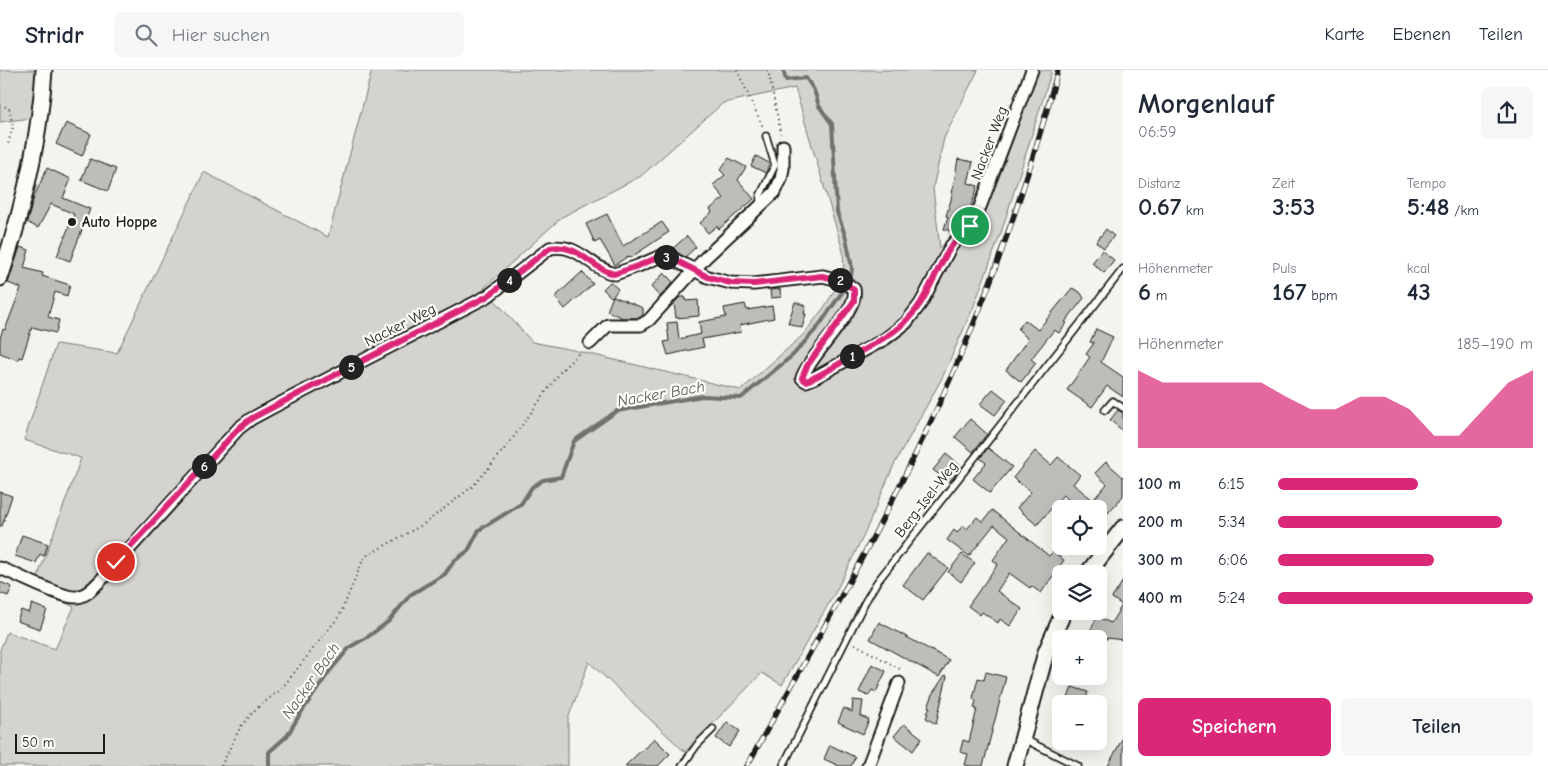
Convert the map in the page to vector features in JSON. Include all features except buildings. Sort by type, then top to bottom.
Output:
[{"type":"main road","points":[[0,278],[5,247],[35,145],[42,105],[44,70]]},
{"type":"main road","points":[[1094,565],[1123,528]]},
{"type":"main road","points":[[1015,766],[1046,652],[1060,620]]},
{"type":"street","name":"Nacker Weg","points":[[0,568],[64,595],[82,596],[102,579],[221,446],[246,423],[275,406],[481,300],[550,248],[561,246],[574,250],[612,273],[638,266],[661,256],[673,259],[694,271],[721,281],[754,284],[822,276],[843,281],[852,287],[855,294],[853,303],[807,366],[802,378],[806,381],[885,339],[900,328],[915,311],[946,253],[958,236],[970,226],[976,216],[1007,140],[1032,70]]},
{"type":"street","points":[[590,343],[608,325],[637,325],[647,322],[710,254],[775,192],[783,169],[783,146]]},
{"type":"street","points":[[868,766],[898,684]]},
{"type":"lane","points":[[759,208],[760,196],[775,164],[766,136]]},
{"type":"lane","name":"Berg-Isel-Weg","points":[[783,766],[853,624],[877,582],[1123,269]]},
{"type":"lane","points":[[1104,410],[1113,401],[1123,408]]},
{"type":"lane","points":[[682,766],[713,729]]},
{"type":"lane","points":[[1022,738],[1078,766]]},
{"type":"path","points":[[737,70],[766,136]]},
{"type":"path","points":[[768,70],[783,146]]},
{"type":"path","points":[[0,105],[10,108],[13,126],[8,144]]},
{"type":"path","points":[[221,766],[241,726],[256,710],[282,688],[340,615],[366,556],[424,524],[473,486],[510,442],[561,371],[590,343]]},
{"type":"path","points":[[861,648],[900,669],[898,684]]},
{"type":"shaded area","points":[[0,70],[36,70],[32,118],[0,122]]},
{"type":"shaded area","points":[[372,70],[978,70],[944,138],[933,188],[940,248],[983,213],[1036,70],[1052,70],[1001,233],[973,308],[942,378],[893,467],[863,537],[836,591],[782,685],[762,673],[685,752],[589,662],[568,719],[568,766],[0,766],[0,650],[7,632],[55,649],[74,607],[34,587],[81,458],[24,440],[56,344],[117,353],[204,172],[328,237]],"holes":[[[795,88],[843,251],[844,275],[825,306],[804,334],[741,390],[532,342],[484,288],[562,217],[641,176],[723,103]]]},
{"type":"waterway","name":"Nacker Bach","points":[[783,70],[786,80],[806,78],[814,90],[819,106],[832,124],[837,212],[846,238],[852,268],[851,276]]},
{"type":"waterway","name":"Nacker Bach","points":[[269,766],[269,752],[287,736],[329,672],[350,647],[389,621],[410,595],[445,574],[454,561],[468,551],[479,530],[521,504],[532,487],[543,480],[561,477],[574,441],[617,411],[702,396],[741,398],[793,355],[818,327],[845,288]]},
{"type":"railway","points":[[747,766],[880,524],[952,375],[983,300],[1011,224],[1036,148],[1058,70]]},
{"type":"place","name":"Auto Hoppe","points":[[72,222]]},
{"type":"route","points":[[116,562],[221,446],[252,418],[467,308],[488,296],[550,248],[561,246],[574,250],[614,274],[661,256],[673,259],[708,277],[731,283],[754,284],[822,276],[843,281],[854,290],[854,301],[803,373],[802,378],[806,381],[896,332],[910,318],[920,303],[946,253],[958,236],[970,226]]}]
